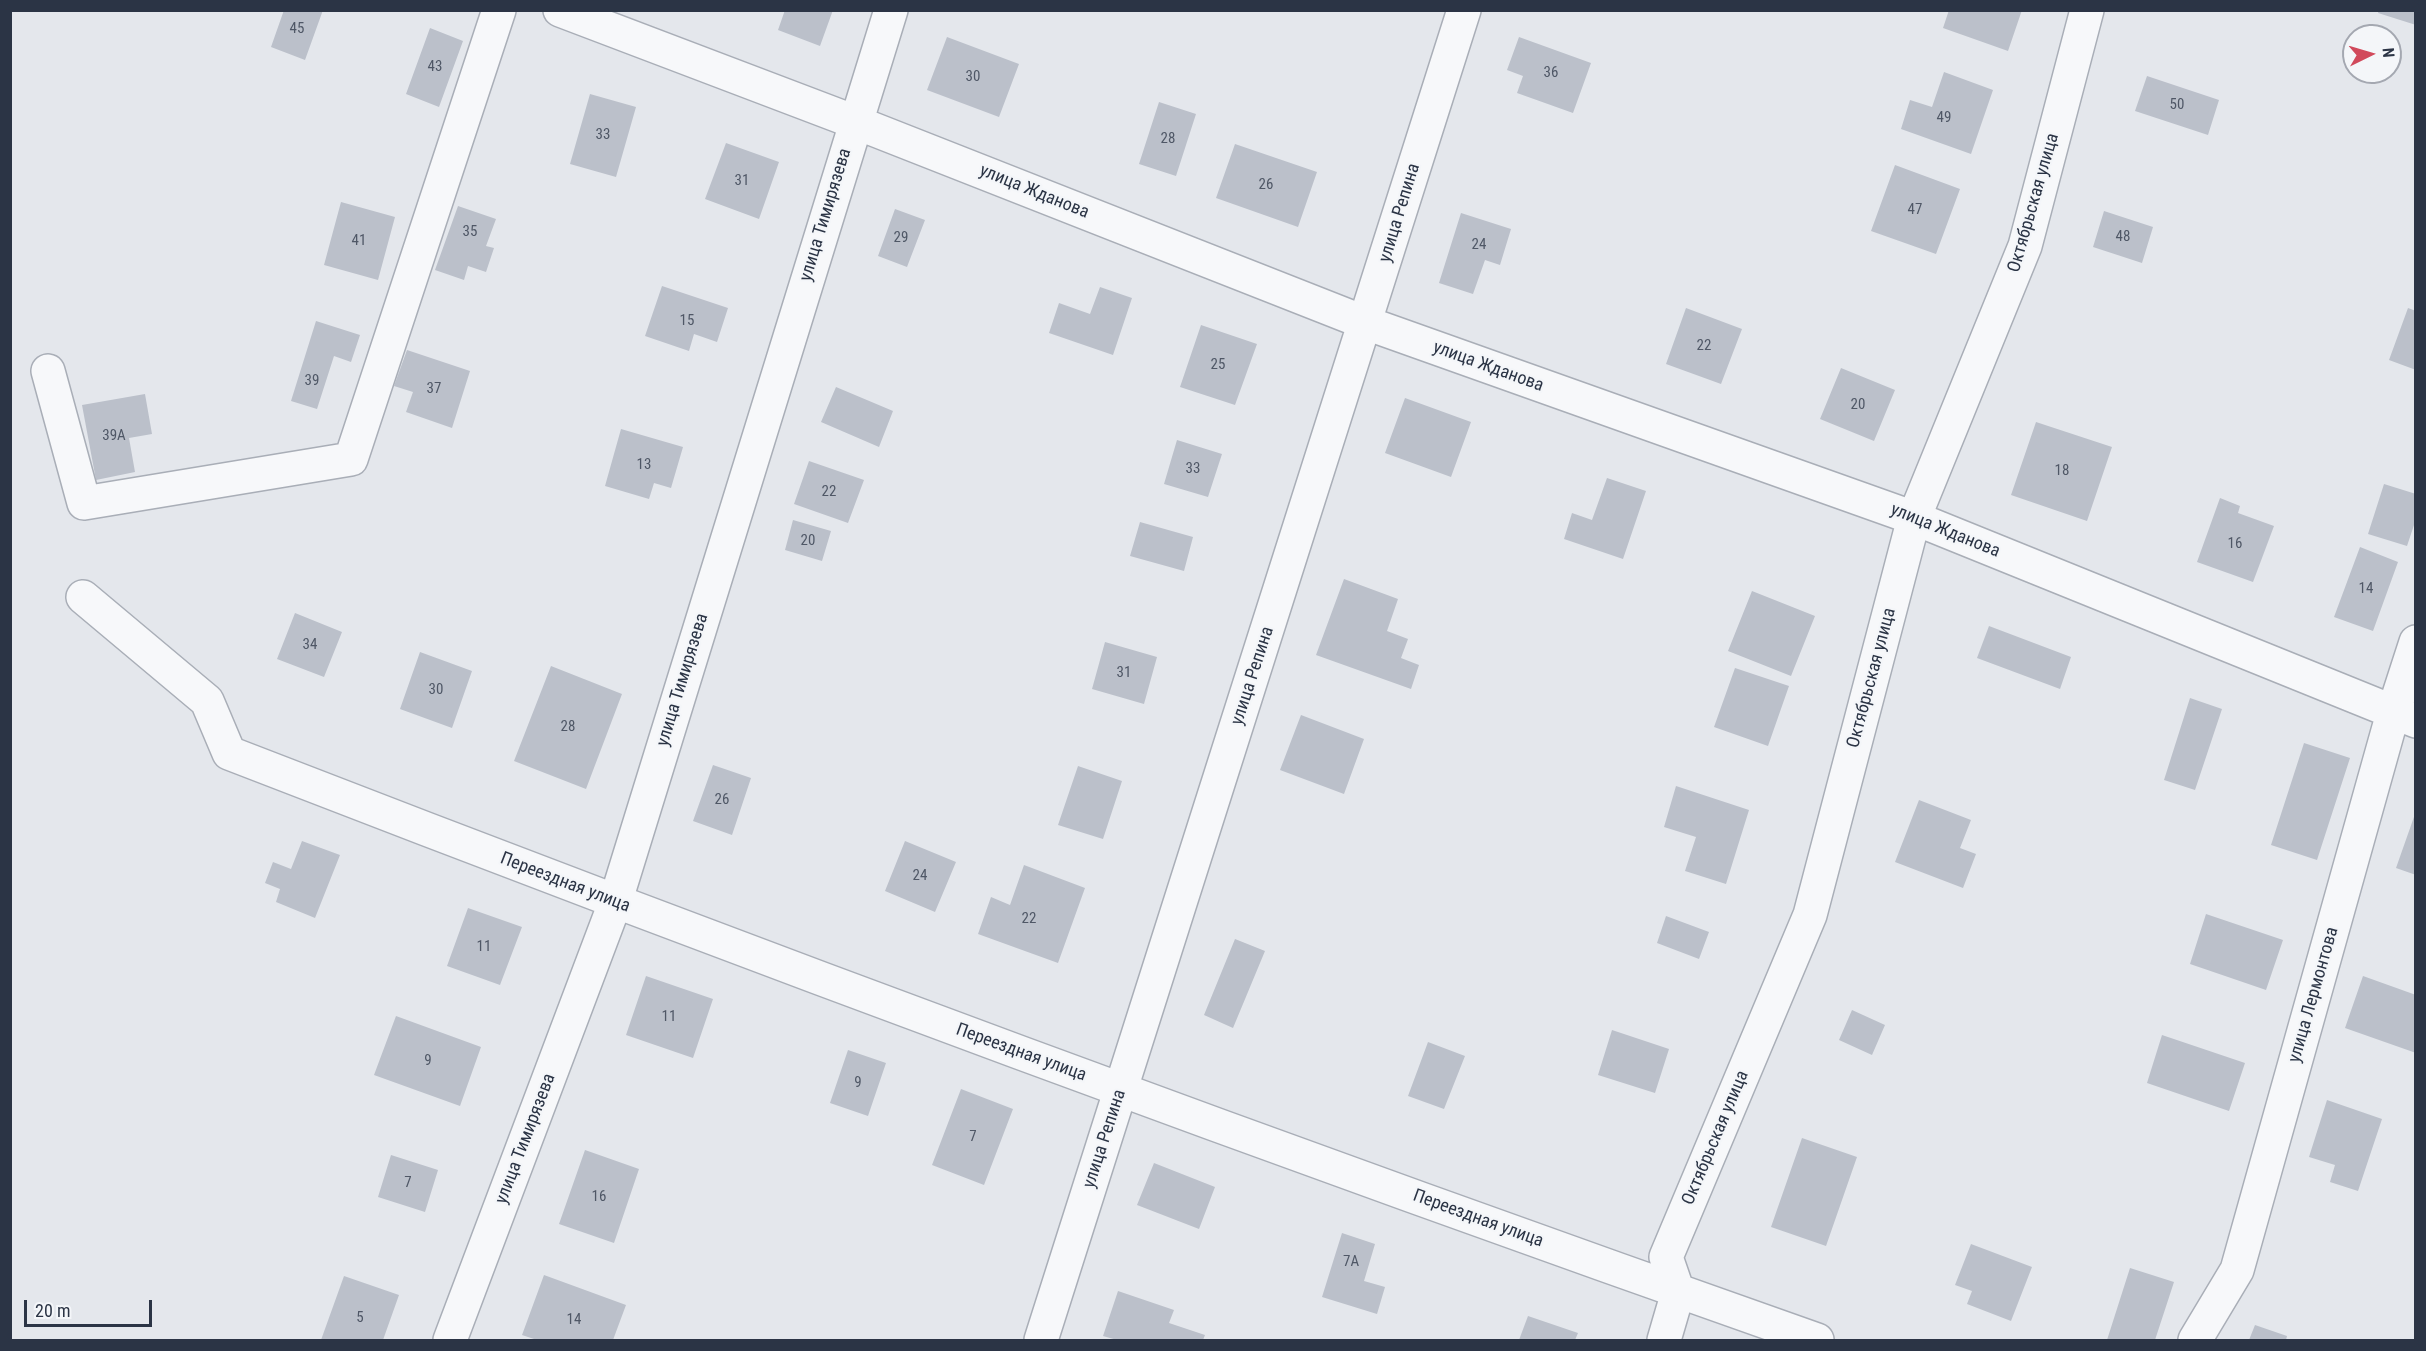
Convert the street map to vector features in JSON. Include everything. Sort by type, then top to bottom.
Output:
[{"type":"street","points":[[48,371],[84,503],[351,459],[500,10]]},
{"type":"street","name":"улица Жданова","points":[[560,10],[855,122],[1366,323],[1914,518],[2404,717]]},
{"type":"street","name":"улица Тимирязева","points":[[450,1341],[615,903],[891,10]]},
{"type":"street","name":"улица Репина","points":[[1041,1341],[1464,10]]},
{"type":"street","name":"Октябрьская улица","points":[[1678,1292],[1666,1257],[1810,915],[1914,518],[2025,246],[2087,10]]},
{"type":"street","name":"Переездная улица","points":[[83,597],[207,701],[229,753],[615,903],[1817,1341]]},
{"type":"street","name":"улица Лермонтова","points":[[2195,1341],[2237,1269],[2404,717],[2415,642]]},
{"type":"street","points":[[1664,1341],[1678,1292]]},
{"type":"building","points":[[284,10],[323,10],[305,60],[271,47]]},
{"type":"building","points":[[785,10],[833,10],[820,46],[778,30]]},
{"type":"building","points":[[1949,10],[2022,10],[2008,51],[1943,28]]},
{"type":"building","points":[[2379,10],[2416,10],[2416,25],[2378,13]]},
{"type":"building","points":[[430,28],[463,41],[439,107],[406,94]]},
{"type":"building","points":[[947,37],[1019,64],[999,117],[927,90]]},
{"type":"building","points":[[1519,37],[1591,63],[1573,113],[1517,93],[1523,76],[1507,70]]},
{"type":"building","points":[[1944,72],[1993,90],[1971,154],[1901,129],[1910,100],[1932,107]]},
{"type":"building","points":[[2147,76],[2219,100],[2208,135],[2135,111]]},
{"type":"building","points":[[590,94],[636,107],[616,177],[570,164]]},
{"type":"building","points":[[1159,102],[1196,114],[1176,176],[1139,164]]},
{"type":"building","points":[[726,143],[779,162],[759,219],[705,199]]},
{"type":"building","points":[[1235,144],[1317,172],[1298,227],[1216,198]]},
{"type":"building","points":[[1895,165],[1960,189],[1936,254],[1871,231]]},
{"type":"building","points":[[341,202],[395,217],[378,280],[324,265]]},
{"type":"building","points":[[458,206],[496,219],[486,246],[494,248],[486,272],[468,266],[464,280],[435,270]]},
{"type":"building","points":[[895,209],[925,220],[907,267],[878,256]]},
{"type":"building","points":[[2104,211],[2153,227],[2142,263],[2093,247]]},
{"type":"building","points":[[1461,213],[1511,229],[1500,265],[1485,260],[1473,294],[1439,283]]},
{"type":"building","points":[[662,286],[728,308],[717,342],[694,334],[689,351],[645,336]]},
{"type":"building","points":[[1100,287],[1132,298],[1113,355],[1049,333],[1059,303],[1090,314]]},
{"type":"building","points":[[1686,308],[1742,329],[1721,384],[1666,364]]},
{"type":"building","points":[[2408,308],[2416,311],[2416,370],[2389,360]]},
{"type":"building","points":[[316,321],[360,335],[351,362],[334,356],[317,409],[291,401]]},
{"type":"building","points":[[1201,325],[1257,344],[1235,405],[1180,387]]},
{"type":"building","points":[[407,350],[470,371],[452,428],[406,412],[413,392],[394,386]]},
{"type":"building","points":[[1841,368],[1895,390],[1874,441],[1820,419]]},
{"type":"building","points":[[836,387],[893,411],[879,447],[821,422]]},
{"type":"building","points":[[145,394],[152,434],[129,438],[135,472],[96,480],[82,405]]},
{"type":"building","points":[[1405,398],[1471,422],[1451,477],[1385,453]]},
{"type":"building","points":[[2036,422],[2112,447],[2087,521],[2011,495]]},
{"type":"building","points":[[621,429],[683,447],[671,488],[654,483],[649,499],[605,486]]},
{"type":"building","points":[[1177,440],[1222,454],[1208,497],[1164,484]]},
{"type":"building","points":[[809,461],[864,480],[848,523],[794,504]]},
{"type":"building","points":[[1607,478],[1646,491],[1623,559],[1564,539],[1572,513],[1592,520]]},
{"type":"building","points":[[2384,484],[2416,494],[2416,519],[2407,546],[2368,534]]},
{"type":"building","points":[[2220,498],[2240,506],[2238,513],[2274,526],[2253,582],[2197,562]]},
{"type":"building","points":[[793,520],[831,531],[822,561],[785,550]]},
{"type":"building","points":[[1140,522],[1193,537],[1184,571],[1130,556]]},
{"type":"building","points":[[2360,547],[2398,562],[2373,631],[2334,617]]},
{"type":"building","points":[[1344,579],[1398,599],[1387,631],[1408,639],[1401,658],[1419,665],[1411,689],[1316,655]]},
{"type":"building","points":[[1752,591],[1815,616],[1791,676],[1728,651]]},
{"type":"building","points":[[295,613],[342,632],[324,677],[277,659]]},
{"type":"building","points":[[1989,626],[2071,657],[2060,689],[1977,658]]},
{"type":"building","points":[[1105,642],[1157,657],[1144,704],[1092,689]]},
{"type":"building","points":[[420,652],[472,671],[452,728],[400,709]]},
{"type":"building","points":[[551,666],[622,694],[586,789],[514,761]]},
{"type":"building","points":[[1735,668],[1789,686],[1768,746],[1714,727]]},
{"type":"building","points":[[2190,698],[2222,709],[2195,790],[2164,780]]},
{"type":"building","points":[[1301,715],[1364,739],[1344,794],[1280,770]]},
{"type":"building","points":[[2304,743],[2350,758],[2317,860],[2271,845]]},
{"type":"building","points":[[713,765],[751,778],[732,835],[693,821]]},
{"type":"building","points":[[1078,766],[1122,781],[1103,839],[1058,825]]},
{"type":"building","points":[[1676,786],[1749,810],[1726,884],[1685,871],[1696,837],[1664,827]]},
{"type":"building","points":[[1919,800],[1971,820],[1960,848],[1976,854],[1963,888],[1895,862]]},
{"type":"building","points":[[2416,814],[2416,875],[2396,868]]},
{"type":"building","points":[[302,841],[340,855],[315,918],[276,902],[280,889],[265,883],[273,862],[291,869]]},
{"type":"building","points":[[905,841],[956,862],[935,912],[885,891]]},
{"type":"building","points":[[1024,865],[1085,888],[1058,963],[978,934],[991,897],[1010,905]]},
{"type":"building","points":[[468,908],[522,927],[500,985],[447,966]]},
{"type":"building","points":[[2206,914],[2283,940],[2266,990],[2190,964]]},
{"type":"building","points":[[1666,916],[1709,932],[1699,959],[1657,943]]},
{"type":"building","points":[[1235,939],[1265,951],[1233,1028],[1204,1015]]},
{"type":"building","points":[[646,976],[713,999],[693,1058],[626,1035]]},
{"type":"building","points":[[2363,976],[2416,995],[2416,1053],[2345,1028]]},
{"type":"building","points":[[1852,1010],[1885,1025],[1872,1055],[1839,1040]]},
{"type":"building","points":[[396,1016],[481,1047],[460,1106],[374,1075]]},
{"type":"building","points":[[1612,1030],[1669,1049],[1655,1093],[1598,1075]]},
{"type":"building","points":[[2162,1035],[2245,1063],[2229,1111],[2147,1083]]},
{"type":"building","points":[[1428,1042],[1465,1056],[1444,1109],[1408,1096]]},
{"type":"building","points":[[848,1050],[886,1063],[868,1116],[830,1103]]},
{"type":"building","points":[[961,1089],[1013,1109],[984,1185],[932,1165]]},
{"type":"building","points":[[2327,1100],[2382,1119],[2358,1191],[2330,1182],[2335,1165],[2309,1157]]},
{"type":"building","points":[[1802,1138],[1857,1157],[1826,1246],[1771,1227]]},
{"type":"building","points":[[585,1150],[639,1169],[614,1243],[559,1224]]},
{"type":"building","points":[[391,1155],[438,1170],[425,1212],[378,1197]]},
{"type":"building","points":[[1154,1163],[1215,1187],[1199,1229],[1137,1205]]},
{"type":"building","points":[[1342,1233],[1375,1244],[1364,1281],[1385,1287],[1377,1314],[1322,1297]]},
{"type":"building","points":[[1971,1244],[2032,1267],[2011,1321],[1967,1304],[1972,1291],[1955,1285]]},
{"type":"building","points":[[2130,1268],[2174,1282],[2155,1340],[2107,1340]]},
{"type":"building","points":[[544,1275],[626,1305],[613,1340],[537,1340],[522,1335]]},
{"type":"building","points":[[344,1276],[399,1295],[383,1340],[321,1340]]},
{"type":"building","points":[[1118,1291],[1174,1310],[1169,1323],[1205,1335],[1203,1340],[1117,1340],[1103,1336]]},
{"type":"building","points":[[1528,1316],[1578,1333],[1575,1340],[1519,1340]]},
{"type":"building","points":[[2255,1325],[2287,1336],[2286,1340],[2249,1340]]}]
